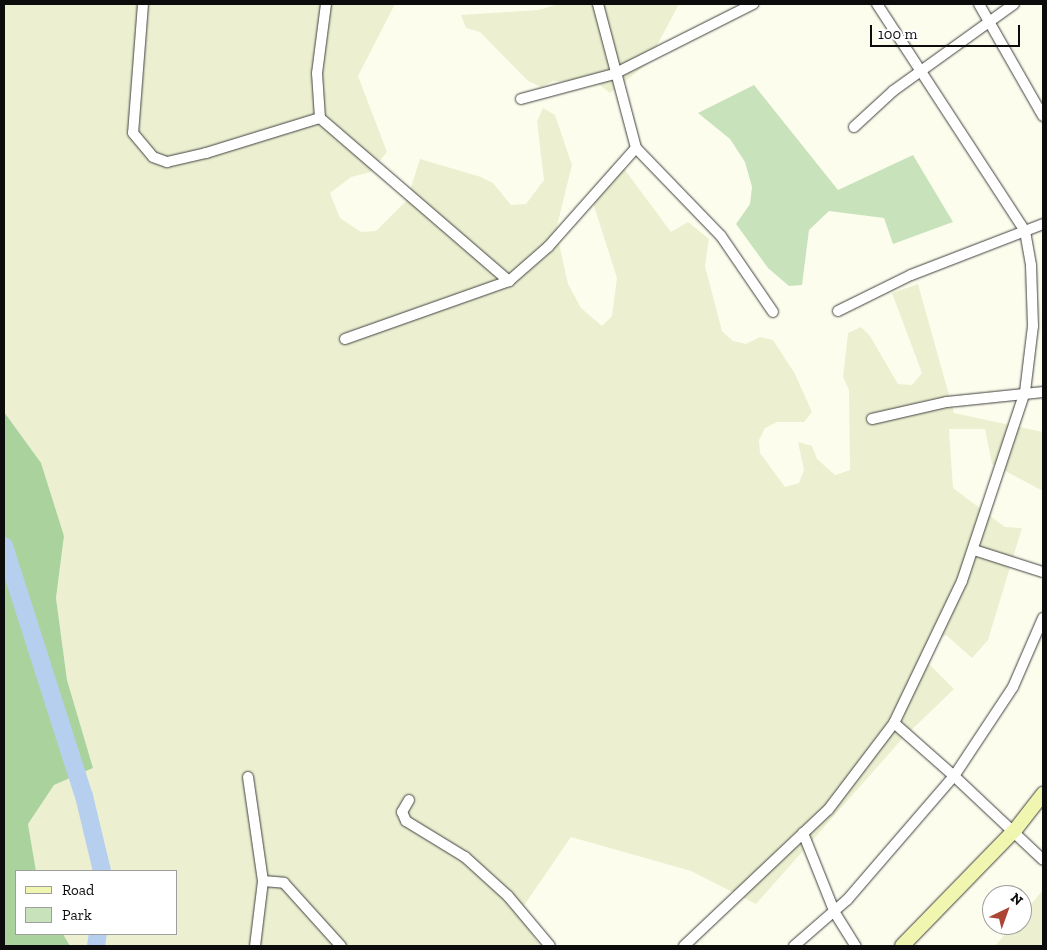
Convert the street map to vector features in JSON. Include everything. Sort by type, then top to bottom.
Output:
[{"type":"main road","points":[[902,946],[1015,830],[1043,794]]},
{"type":"street","points":[[143,4],[133,133],[153,157],[167,162],[206,153],[320,118]]},
{"type":"street","points":[[326,4],[317,73],[320,118],[509,281]]},
{"type":"street","points":[[598,4],[614,74],[636,148],[721,236],[774,312]]},
{"type":"street","points":[[521,99],[614,74],[753,4]]},
{"type":"street","points":[[684,946],[803,833],[843,792],[894,723],[941,631],[974,550],[1025,392],[1033,326],[1025,232],[923,71],[877,4]]},
{"type":"street","points":[[979,4],[1043,116]]},
{"type":"street","points":[[854,127],[876,104],[1014,4]]},
{"type":"street","points":[[345,339],[509,281],[548,247],[636,148]]},
{"type":"street","points":[[838,311],[911,275],[1043,224]]},
{"type":"street","points":[[872,419],[947,402],[1025,392],[1043,392]]},
{"type":"street","points":[[974,550],[1043,572]]},
{"type":"street","points":[[794,946],[835,913],[954,776],[1013,687],[1043,618]]},
{"type":"street","points":[[894,723],[1015,830],[1043,860]]},
{"type":"street","points":[[248,777],[263,881],[255,946]]},
{"type":"street","points":[[408,800],[402,812],[406,821],[464,857],[508,896],[550,946]]},
{"type":"street","points":[[803,833],[835,913],[856,946]]},
{"type":"street","points":[[263,881],[284,883],[341,946]]},
{"type":"green space","points":[[4,4],[395,4],[358,76],[387,152],[371,172],[351,177],[330,193],[340,218],[361,232],[376,231],[407,200],[420,159],[481,177],[493,183],[511,205],[526,204],[544,180],[537,121],[543,108],[555,115],[572,165],[556,230],[568,284],[581,308],[602,326],[612,316],[617,278],[594,206],[594,192],[611,166],[625,170],[671,232],[688,222],[709,239],[705,266],[722,331],[733,341],[746,344],[760,337],[773,340],[795,374],[812,412],[804,422],[777,422],[765,428],[759,440],[760,453],[785,487],[799,483],[804,470],[798,442],[812,446],[817,459],[835,475],[850,470],[849,390],[843,377],[848,333],[861,327],[870,336],[898,384],[912,385],[922,373],[892,293],[918,284],[954,413],[1043,432],[1043,491],[992,464],[985,429],[949,429],[953,488],[1005,527],[1022,528],[988,640],[972,658],[946,635],[933,641],[925,660],[954,689],[902,739],[756,904],[691,871],[571,837],[518,914],[540,946],[70,946],[64,935],[178,935],[178,870],[36,870],[28,824],[54,785],[93,768],[67,680],[56,598],[64,536],[4,412]]},
{"type":"green space","points":[[559,4],[679,4],[647,64],[610,93],[597,83],[553,81],[541,87],[528,81],[480,32],[466,28],[461,15],[538,10]]},
{"type":"green space","points":[[754,85],[838,190],[913,155],[953,222],[893,244],[884,218],[829,211],[809,230],[802,285],[789,286],[768,268],[736,224],[750,204],[752,187],[745,162],[730,139],[698,113]]},
{"type":"green space","points":[[4,412],[41,463],[64,536],[56,598],[67,680],[93,768],[54,785],[28,824],[36,870],[15,870],[15,935],[64,935],[70,946],[4,946]]},
{"type":"green space","points":[[1043,890],[1043,946],[995,946],[1004,935],[1032,935],[1032,903]]},
{"type":"waterway","points":[[4,546],[84,796],[102,870]]},
{"type":"waterway","points":[[96,946],[98,935]]}]
